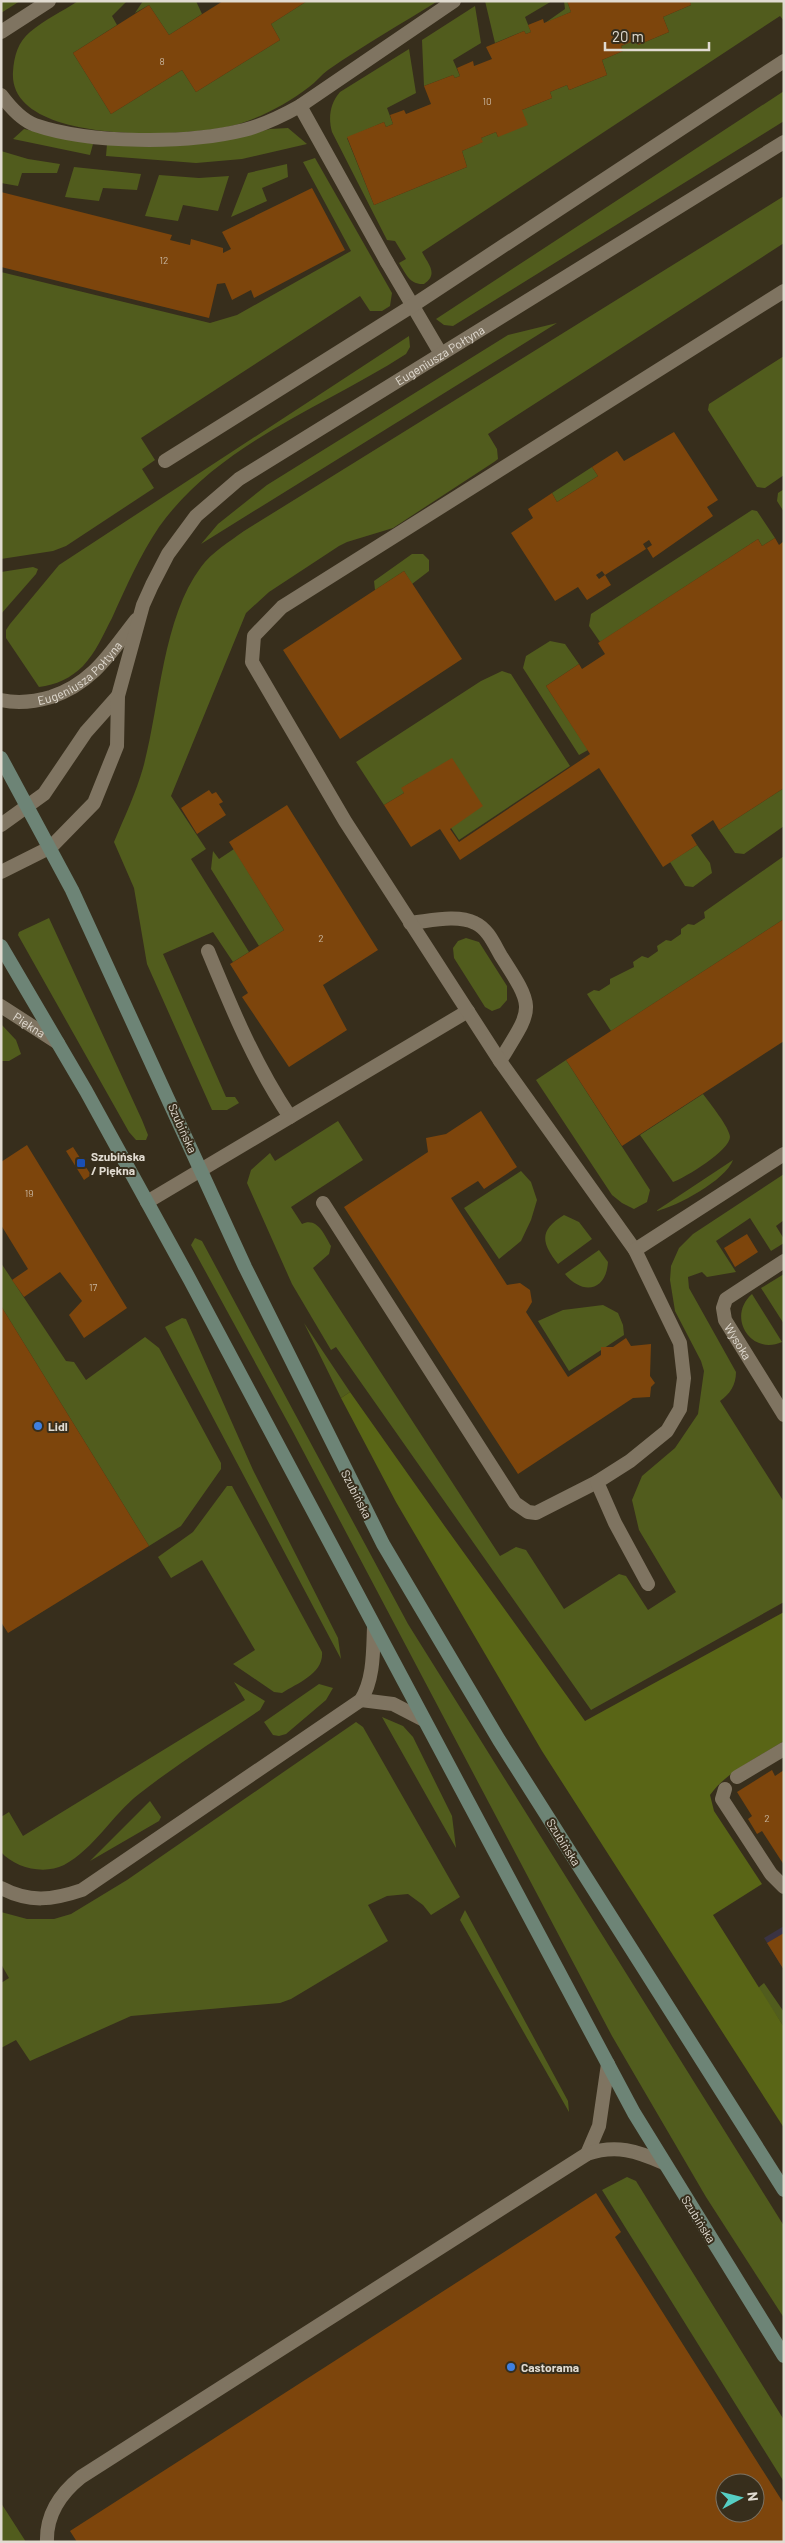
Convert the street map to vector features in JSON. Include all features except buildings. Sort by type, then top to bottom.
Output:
[{"type":"main road","name":"Szubińska","points":[[1,758],[51,847],[291,1362],[383,1544],[500,1740],[784,2190]]},
{"type":"main road","name":"Szubińska","points":[[1,946],[147,1202],[608,2064],[664,2163],[784,2356]]},
{"type":"street","points":[[1,32],[49,1]]},
{"type":"street","points":[[1,95],[23,118],[36,125],[100,138],[174,139],[231,133],[263,124],[300,106],[454,1]]},
{"type":"street","points":[[165,461],[412,306],[784,61]]},
{"type":"street","points":[[300,106],[441,354]]},
{"type":"street","name":"Eugeniusza Połtyna","points":[[1,872],[51,847],[94,803],[110,768],[117,746],[118,696],[141,614],[152,585],[181,534],[208,504],[239,479],[784,142]]},
{"type":"street","points":[[323,1203],[515,1504],[528,1512],[536,1513],[597,1482],[630,1461],[667,1431],[680,1409],[684,1378],[680,1343],[635,1250],[500,1061],[345,821],[252,662],[254,636],[282,607],[784,291]]},
{"type":"street","name":"Eugeniusza Połtyna","points":[[1,700],[33,703],[70,691],[94,672],[141,614]]},
{"type":"street","name":"Eugeniusza Połtyna","points":[[28,807],[44,794],[86,732],[118,696]]},
{"type":"street","points":[[1,825],[28,807]]},
{"type":"street","points":[[410,923],[462,919],[476,923],[488,934],[524,991],[527,1004],[525,1020],[500,1061]]},
{"type":"street","points":[[208,951],[246,1043],[271,1089],[290,1117]]},
{"type":"street","name":"Piękna","points":[[1,1006],[58,1043]]},
{"type":"street","points":[[147,1202],[468,1011]]},
{"type":"street","points":[[635,1250],[784,1154]]},
{"type":"street","name":"Wysoka","points":[[784,1261],[726,1299],[723,1308],[725,1320],[784,1416]]},
{"type":"street","points":[[597,1482],[615,1523],[648,1584]]},
{"type":"street","points":[[1,1888],[13,1894],[37,1900],[62,1897],[82,1890],[362,1700],[367,1691],[370,1676],[374,1627]]},
{"type":"street","points":[[362,1700],[393,1704],[424,1720]]},
{"type":"street","points":[[737,1777],[784,1749]]},
{"type":"street","points":[[725,1788],[722,1799],[770,1874],[784,1887]]},
{"type":"street","points":[[587,2154],[599,2126],[608,2064]]},
{"type":"street","points":[[47,2542],[46,2531],[57,2504],[66,2489],[81,2477],[587,2154],[620,2148],[641,2153],[664,2163]]},
{"type":"shaded area","points":[[784,1926],[784,1970],[764,1938]]},
{"type":"green space","points":[[1,1],[20,1],[1,13]]},
{"type":"green space","points":[[78,1],[127,1],[112,16],[117,25],[73,53],[111,114],[182,70],[196,92],[280,40],[271,24],[307,1],[438,1],[369,43],[325,72],[309,87],[261,116],[231,126],[209,130],[177,133],[141,133],[103,131],[68,125],[39,113],[19,96],[13,72],[14,60],[22,40],[41,24]]},
{"type":"green space","points":[[143,1],[196,1],[202,14],[169,35],[149,5],[135,13]]},
{"type":"green space","points":[[485,1],[552,1],[525,17],[531,32],[526,34],[524,31],[495,43]]},
{"type":"green space","points":[[564,1],[567,1],[571,12],[545,23],[565,9]]},
{"type":"green space","points":[[784,1],[784,21],[780,16],[422,252],[432,273],[424,284],[415,283],[406,275],[399,263],[406,259],[395,241],[387,240],[332,132],[331,111],[334,101],[340,92],[409,49],[416,93],[387,108],[393,124],[386,127],[384,122],[347,138],[374,205],[467,167],[462,151],[482,142],[481,138],[496,132],[498,137],[522,110],[552,98],[550,92],[567,85],[569,90],[607,75],[602,60],[623,51],[621,46],[636,40],[638,45],[669,32],[663,17],[691,5],[690,2]]},
{"type":"green space","points":[[475,6],[481,43],[453,60],[460,76],[455,78],[453,75],[424,86],[422,40]]},
{"type":"green space","points":[[784,91],[784,121],[453,326],[444,325],[436,319]]},
{"type":"green space","points":[[288,128],[307,144],[242,159],[196,163],[106,156],[107,144],[236,138],[270,129]]},
{"type":"green space","points":[[24,129],[93,144],[90,155],[13,139]]},
{"type":"green space","points":[[1,151],[28,159],[60,164],[57,173],[22,173],[18,186],[1,183]]},
{"type":"green space","points":[[315,158],[392,293],[390,306],[382,311],[370,311],[360,296],[141,438],[155,460],[142,469],[154,488],[66,546],[53,551],[1,559],[1,272],[210,323],[237,315],[351,251],[303,162]]},
{"type":"green space","points":[[287,164],[288,177],[262,188],[267,201],[231,217],[248,173]]},
{"type":"green space","points":[[74,167],[141,174],[137,190],[103,188],[99,201],[65,197]]},
{"type":"green space","points":[[159,175],[199,178],[229,176],[218,211],[183,205],[178,221],[145,216]]},
{"type":"green space","points":[[784,196],[784,243],[488,434],[497,449],[498,459],[494,462],[393,528],[339,546],[269,592],[246,613],[171,796],[206,849],[191,859],[249,952],[233,962],[213,932],[163,954],[226,1097],[235,1097],[239,1103],[227,1110],[212,1110],[147,964],[134,888],[114,842],[143,768],[170,637],[188,588],[201,567],[215,552],[244,531]]},
{"type":"green space","points":[[557,323],[201,544],[218,524],[267,485],[508,335]]},
{"type":"green space","points":[[409,336],[410,347],[406,354],[274,429],[241,450],[211,472],[183,498],[159,527],[146,549],[96,649],[88,661],[78,670],[57,683],[39,687],[6,638],[6,630],[59,565]]},
{"type":"green space","points":[[784,356],[784,475],[765,488],[757,487],[708,410],[709,404]]},
{"type":"green space","points":[[592,467],[598,476],[557,502],[552,493]]},
{"type":"green space","points":[[784,489],[784,512],[777,501],[778,493]]},
{"type":"green space","points":[[752,510],[757,511],[775,538],[762,546],[758,539],[600,642],[589,626],[591,614]]},
{"type":"green space","points":[[412,554],[423,554],[429,560],[429,571],[412,584],[404,571],[375,590],[374,581]]},
{"type":"green space","points":[[33,567],[38,569],[36,574],[1,614],[1,572]]},
{"type":"green space","points":[[550,641],[565,644],[579,664],[546,686],[588,750],[579,755],[523,668],[526,656]]},
{"type":"green space","points":[[502,671],[511,674],[570,766],[459,840],[418,778],[402,788],[404,793],[384,805],[356,762],[481,681]]},
{"type":"green space","points":[[784,788],[784,826],[744,854],[735,853],[719,830]]},
{"type":"green space","points":[[697,845],[710,863],[712,873],[693,887],[685,886],[670,862]]},
{"type":"green space","points":[[234,849],[284,930],[259,946],[211,869],[213,851],[219,859]]},
{"type":"green space","points":[[784,856],[784,919],[611,1031],[587,994],[594,990],[599,991],[610,984],[610,979],[634,967],[633,962],[642,956],[648,958],[658,951],[657,946],[666,940],[671,941],[681,934],[681,929],[688,924],[694,925],[705,918],[704,912]]},
{"type":"green space","points":[[49,918],[142,1120],[148,1135],[146,1140],[136,1140],[129,1132],[18,935],[19,932]]},
{"type":"green space","points":[[466,938],[479,942],[507,986],[507,1000],[500,1008],[492,1011],[485,1007],[454,958],[453,948],[458,941]]},
{"type":"green space","points":[[1,1024],[16,1040],[21,1054],[9,1061],[1,1061]]},
{"type":"green space","points":[[566,1060],[650,1190],[647,1202],[634,1209],[612,1195],[536,1080]]},
{"type":"green space","points":[[703,1094],[729,1133],[728,1143],[715,1156],[673,1182],[640,1135]]},
{"type":"green space","points":[[338,1121],[363,1160],[291,1207],[302,1224],[312,1223],[320,1228],[331,1246],[329,1254],[313,1268],[500,1556],[516,1547],[526,1550],[564,1609],[619,1574],[626,1576],[648,1610],[676,1592],[639,1530],[632,1500],[642,1476],[675,1448],[698,1414],[704,1371],[701,1361],[675,1311],[670,1280],[671,1266],[679,1248],[693,1234],[784,1174],[784,1220],[776,1226],[784,1239],[784,1243],[771,1251],[750,1218],[716,1241],[736,1272],[707,1277],[702,1272],[688,1277],[689,1288],[736,1372],[732,1389],[720,1401],[784,1502],[784,1602],[591,1710],[336,1347],[331,1350],[292,1284],[247,1183],[251,1170],[270,1153],[275,1161]]},
{"type":"green space","points":[[733,1160],[729,1168],[721,1176],[699,1192],[656,1211]]},
{"type":"green space","points":[[521,1171],[531,1182],[537,1200],[531,1220],[521,1241],[499,1259],[464,1208]]},
{"type":"green space","points":[[564,1215],[579,1222],[592,1239],[558,1264],[548,1250],[545,1237],[550,1226]]},
{"type":"green space","points":[[195,1238],[202,1241],[408,1624],[784,2226],[784,2318],[706,2197],[612,2036],[292,1430],[191,1245]]},
{"type":"green space","points":[[599,1250],[608,1262],[603,1279],[598,1285],[586,1287],[579,1285],[565,1274]]},
{"type":"green space","points":[[1,1263],[66,1361],[74,1362],[86,1380],[145,1337],[159,1348],[221,1463],[221,1469],[181,1526],[149,1546],[1,1306]]},
{"type":"green space","points":[[784,1274],[784,1324],[761,1288]]},
{"type":"green space","points":[[752,1294],[782,1342],[771,1345],[761,1344],[752,1339],[746,1332],[742,1323],[741,1313],[745,1303]]},
{"type":"green space","points":[[603,1305],[618,1313],[623,1325],[624,1335],[569,1371],[538,1321],[563,1310]]},
{"type":"green space","points":[[182,1318],[186,1319],[253,1470],[338,1638],[341,1659],[165,1327]]},
{"type":"green space","points":[[304,1323],[350,1392],[341,1398]]},
{"type":"green space","points":[[350,1392],[585,1721],[784,1612],[784,1741],[734,1772],[717,1786],[710,1795],[714,1811],[762,1884],[713,1915],[784,2027],[784,2128],[542,1751],[396,1502],[341,1398]]},
{"type":"green space","points":[[227,1486],[232,1486],[322,1652],[322,1659],[314,1672],[282,1693],[274,1692],[233,1664],[255,1650],[202,1560],[171,1578],[158,1557],[193,1532]]},
{"type":"green space","points":[[234,1682],[265,1701],[260,1710],[183,1761],[129,1802],[94,1841],[75,1858],[56,1868],[39,1870],[22,1866],[7,1858],[1,1852],[1,1817],[9,1812],[23,1836],[245,1700]]},
{"type":"green space","points":[[319,1684],[333,1688],[326,1700],[286,1734],[273,1735],[264,1722]]},
{"type":"green space","points":[[382,1717],[403,1726],[413,1737],[452,1816],[456,1848]]},
{"type":"green space","points":[[356,1722],[363,1727],[460,1897],[431,1915],[423,1905],[408,1894],[387,1896],[368,1905],[388,1941],[291,1999],[280,2003],[131,2016],[30,2061],[16,2040],[1,2048],[1,1983],[9,1978],[1,1964],[1,1912],[27,1919],[54,1919],[71,1914],[127,1880]]},
{"type":"green space","points":[[150,1801],[161,1817],[159,1821],[90,1861]]},
{"type":"green space","points":[[465,1910],[568,2101],[569,2112],[460,1920]]},
{"type":"green space","points":[[764,1983],[784,2012],[784,2027],[758,1988]]},
{"type":"green space","points":[[627,2177],[636,2181],[784,2420],[784,2482],[602,2190]]},
{"type":"green space","points":[[1,2503],[26,2542],[1,2542]]},
{"type":"place","name":"Szubińska / Piękna","points":[[81,1163]]},
{"type":"place","name":"Lidl","points":[[38,1426]]},
{"type":"place","name":"Castorama","points":[[511,2367]]}]
